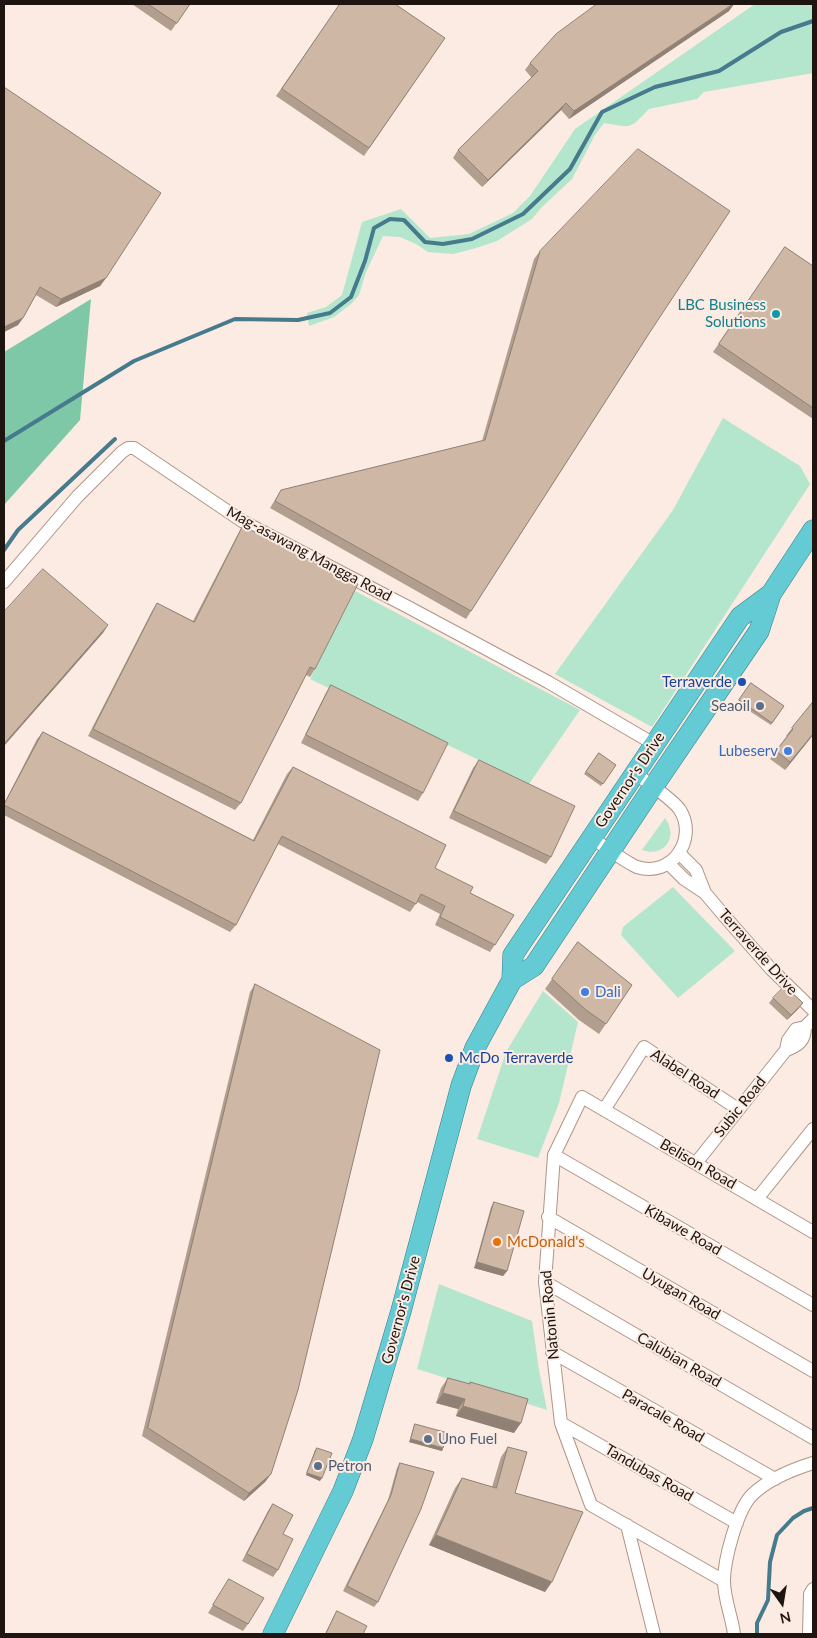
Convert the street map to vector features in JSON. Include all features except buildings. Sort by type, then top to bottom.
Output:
[{"type":"highway","name":"Governor's Drive","points":[[512,980],[534,966],[759,631],[771,594],[813,530]]},
{"type":"highway","name":"Governor's Drive","points":[[273,1634],[342,1491],[363,1439],[401,1311],[461,1086],[475,1048],[512,980],[514,955],[740,617],[771,594]]},
{"type":"street","name":"Mag-asawang Mangga Road","points":[[4,582],[77,497],[122,452],[128,448],[134,448],[242,521],[399,602],[539,678],[654,744]]},
{"type":"street","points":[[592,838],[636,867],[648,869],[658,867],[668,863],[679,853],[685,842],[687,830],[684,818],[678,807],[635,773]]},
{"type":"street","name":"Terraverde Drive","points":[[679,853],[696,870],[705,893]]},
{"type":"street","name":"Terraverde Drive","points":[[668,863],[684,879],[705,893],[755,952],[813,1010]]},
{"type":"street","name":"Subic Road","points":[[696,1163],[786,1050],[796,1046],[805,1037],[809,1023]]},
{"type":"street","name":"Alabel Road","points":[[604,1110],[644,1047],[738,1109]]},
{"type":"street","name":"Belison Road","points":[[582,1097],[813,1232]]},
{"type":"street","name":"Natonin Road","points":[[582,1097],[554,1155],[544,1282],[561,1423],[591,1505],[627,1526]]},
{"type":"street","points":[[757,1199],[808,1145],[813,1129]]},
{"type":"street","name":"Kibawe Road","points":[[554,1155],[813,1305]]},
{"type":"street","name":"Uyugan Road","points":[[548,1217],[813,1371]]},
{"type":"street","name":"Calubian Road","points":[[544,1282],[813,1438]]},
{"type":"street","name":"Paracale Road","points":[[552,1352],[774,1479]]},
{"type":"street","name":"Tandubas Road","points":[[561,1423],[737,1523]]},
{"type":"street","points":[[734,1634],[724,1581],[728,1548],[740,1515],[752,1495],[774,1479],[813,1463]]},
{"type":"street","points":[[627,1526],[724,1581]]},
{"type":"street","points":[[627,1526],[654,1634]]},
{"type":"street","points":[[808,1634],[810,1594],[813,1589]]},
{"type":"green space","points":[[755,4],[813,4],[813,73],[704,92],[697,99],[649,109],[635,123],[629,126],[604,123],[595,135],[572,179],[532,219],[497,241],[453,254],[428,252],[400,237],[383,236],[366,272],[359,295],[334,317],[309,326],[307,313],[326,307],[342,295],[362,222],[401,209],[430,238],[469,234],[513,213],[530,196],[575,129]]},
{"type":"green space","points":[[91,299],[80,420],[4,505],[4,352]]},
{"type":"green space","points":[[723,418],[800,466],[810,484],[652,727],[555,674],[673,510]]},
{"type":"green space","points":[[355,591],[580,710],[529,784],[310,679]]},
{"type":"green space","points":[[665,818],[670,832],[670,839],[667,844],[657,851],[642,850]]},
{"type":"green space","points":[[673,887],[735,951],[678,998],[621,935],[623,927]]},
{"type":"green space","points":[[543,991],[578,1022],[559,1103],[538,1158],[477,1139],[506,1052]]},
{"type":"green space","points":[[439,1284],[532,1321],[547,1410],[417,1369]]},
{"type":"waterway","points":[[4,441],[134,361],[235,319],[298,320],[330,313],[351,297],[365,261],[374,228],[390,219],[404,220],[425,242],[443,244],[472,239],[523,214],[570,169],[602,112],[655,87],[719,71],[781,32],[813,21]]},
{"type":"waterway","points":[[4,550],[18,530],[115,439]]},
{"type":"waterway","points":[[757,1634],[757,1623],[768,1600],[770,1562],[777,1535],[793,1518],[813,1508]]},
{"type":"place","name":"LBC Business Solutions","points":[[776,314]]},
{"type":"place","name":"Terraverde","points":[[742,682]]},
{"type":"place","name":"Seaoil","points":[[760,706]]},
{"type":"place","name":"Lubeserv","points":[[788,751]]},
{"type":"place","name":"Dali","points":[[585,992]]},
{"type":"place","name":"McDo Terraverde","points":[[449,1058]]},
{"type":"place","name":"McDonald's","points":[[497,1242]]},
{"type":"place","name":"Uno Fuel","points":[[428,1439]]},
{"type":"place","name":"Petron","points":[[318,1466]]}]
